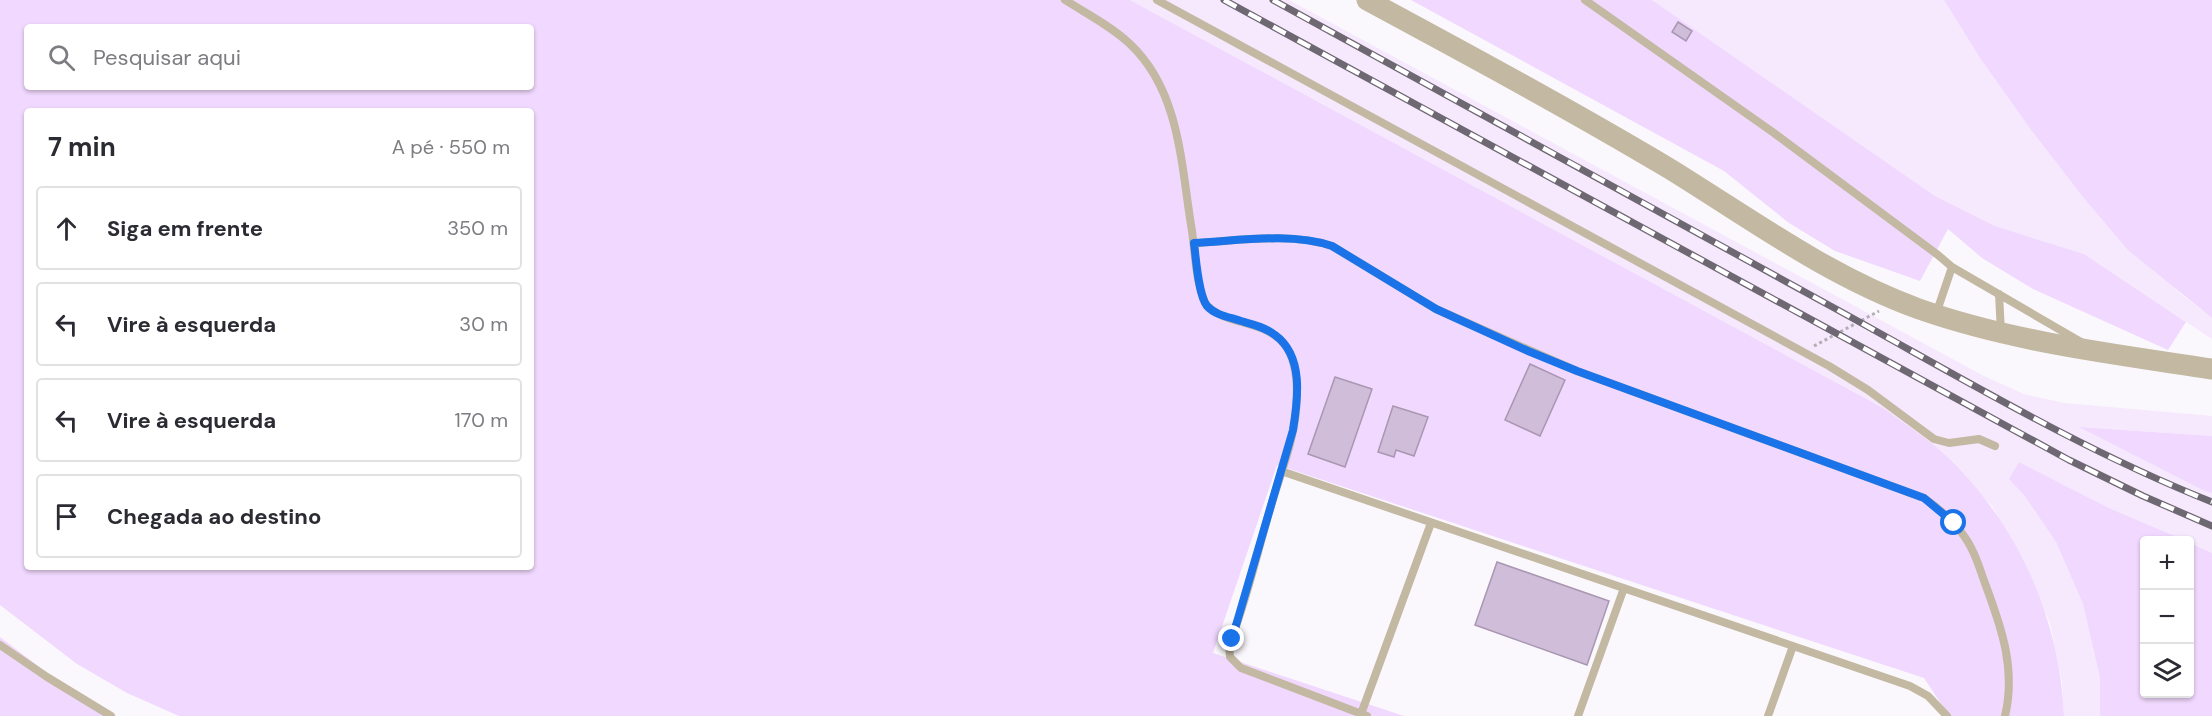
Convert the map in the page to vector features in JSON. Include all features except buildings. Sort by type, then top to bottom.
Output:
[{"type":"street","points":[[1367,0],[1600,129],[1820,264],[1899,300],[1936,314],[2001,332],[2097,351],[2212,369]]},
{"type":"lane","points":[[1065,0],[1124,39],[1143,58],[1158,81],[1174,123],[1203,298],[1209,308],[1219,314],[1268,330],[1283,342],[1293,359],[1297,384],[1296,412],[1281,471],[1229,645],[1230,657],[1241,668],[1364,715],[1431,523]]},
{"type":"lane","points":[[1158,0],[1803,351],[1868,390],[1934,439],[1948,443],[1979,440],[1995,446]]},
{"type":"lane","points":[[1585,0],[1774,133],[1952,267],[2097,351]]},
{"type":"lane","points":[[1194,243],[1292,238],[1312,240],[1332,246],[1436,309],[1528,351],[1924,498],[1954,523],[1975,556],[2007,650],[2009,680],[2005,716]]},
{"type":"lane","points":[[1936,314],[1952,267]]},
{"type":"lane","points":[[1999,294],[2001,332]]},
{"type":"lane","points":[[1281,471],[1910,686],[1928,696],[1947,716]]},
{"type":"lane","points":[[1578,716],[1624,588]]},
{"type":"lane","points":[[0,645],[111,716]]},
{"type":"lane","points":[[1768,716],[1793,646]]},
{"type":"path","points":[[1803,351],[1899,300]]},
{"type":"shaded area","points":[[0,0],[1130,0],[1885,409],[1929,441],[1969,479],[1992,508],[2029,572],[2054,643],[2061,679],[2064,716],[1949,716],[1924,678],[1277,465],[1213,653],[1404,716],[179,716],[127,693],[77,664],[0,605]]},
{"type":"shaded area","points":[[1130,0],[1289,0],[1984,376],[2024,394],[2064,403],[2212,416],[2212,436],[2080,427],[2212,493],[2212,553],[2194,545],[2194,536],[2175,536],[2109,508],[2019,462],[2010,479],[2024,495],[2056,542],[2083,604],[2100,678],[2100,716],[2064,716],[2062,682],[2050,623],[2025,563],[1992,506],[1943,453],[1885,409]]},
{"type":"shaded area","points":[[1411,0],[1652,0],[1935,196],[1995,226],[2084,254],[2186,322],[2168,350],[2033,289],[1982,258],[1948,229],[1920,281],[1835,251],[1789,223],[1724,171]]},
{"type":"shaded area","points":[[1652,0],[1944,0],[1980,58],[2031,130],[2083,197],[2181,294],[2212,318],[2212,339],[2084,254],[1995,226],[1935,196]]},
{"type":"shaded area","points":[[1944,0],[2212,0],[2212,318],[2128,250],[2083,197],[2031,130],[1980,58]]},
{"type":"shaded area","points":[[2079,427],[2212,436],[2212,493],[2205,491]]},
{"type":"shaded area","points":[[2019,462],[2109,508],[2175,536],[2140,536],[2140,698],[2194,698],[2194,545],[2212,553],[2212,716],[2100,716],[2100,678],[2083,604],[2056,542],[2024,495],[2009,479]]},
{"type":"shaded area","points":[[0,637],[63,685],[112,716],[0,716]]},
{"type":"railway","points":[[1224,0],[2069,460],[2212,526]]},
{"type":"railway","points":[[1273,0],[2021,412],[2163,482],[2212,502]]},
{"type":"route","points":[[1232,639],[1293,430],[1296,412],[1296,376],[1289,350],[1276,336],[1268,330],[1214,312],[1205,303],[1194,243],[1292,238],[1312,240],[1332,246],[1458,320],[1577,371],[1924,498],[1954,523]]}]
